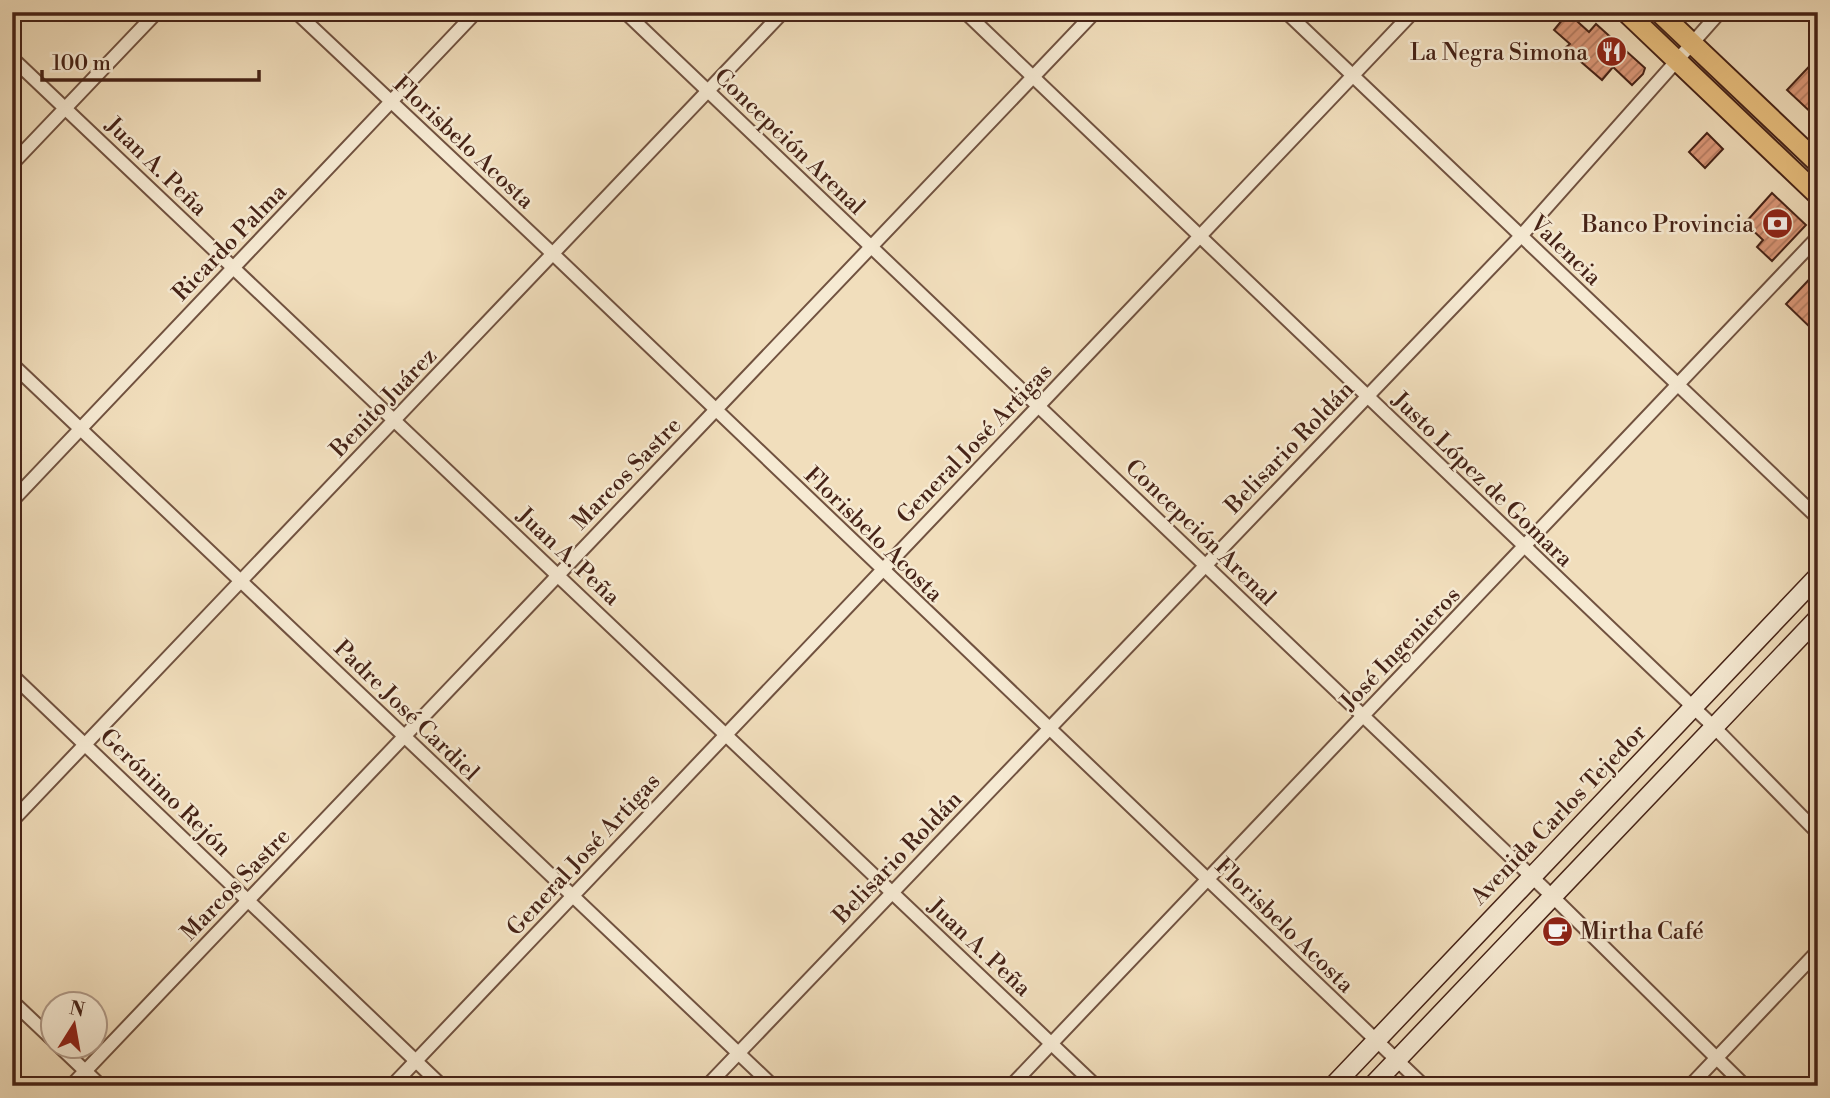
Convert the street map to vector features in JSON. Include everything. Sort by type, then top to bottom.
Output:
[{"type":"main road","points":[[1626,12],[1818,195]]},
{"type":"main road","points":[[1659,12],[1818,163]]},
{"type":"main road","name":"Avenida Carlos Tejedor","points":[[1333,1086],[1818,576]]},
{"type":"main road","points":[[1372,1086],[1818,618]]},
{"type":"street","points":[[12,164],[157,12]]},
{"type":"street","name":"Florisbelo Acosta","points":[[296,12],[1424,1086]]},
{"type":"street","name":"Ricardo Palma","points":[[12,501],[476,12]]},
{"type":"street","name":"Concepción Arenal","points":[[625,12],[1553,897],[1745,1086]]},
{"type":"street","name":"Benito Juárez","points":[[12,821],[783,12]]},
{"type":"street","name":"Justo López de Gomara","points":[[965,12],[1714,727],[1818,833]]},
{"type":"street","name":"Marcos Sastre","points":[[71,1086],[1095,12]]},
{"type":"street","name":"Valencia","points":[[1286,12],[1818,518]]},
{"type":"street","name":"General José Artigas","points":[[392,1086],[1413,12]]},
{"type":"street","name":"Belisario Roldán","points":[[707,1086],[1521,236],[1720,12]]},
{"type":"street","name":"Juan A. Peña","points":[[12,58],[1096,1086]]},
{"type":"street","name":"José Ingenieros","points":[[1011,1086],[1818,237]]},
{"type":"street","name":"Padre José Cardiel","points":[[12,364],[243,580],[404,737],[773,1086]]},
{"type":"street","name":"Gerónimo Rejón","points":[[12,675],[442,1086]]},
{"type":"street","points":[[1690,1086],[1818,951]]},
{"type":"street","points":[[12,1001],[38,1026]]},
{"type":"street","points":[[75,1060],[102,1086]]},
{"type":"building","points":[[1568,13],[1589,32],[1596,24],[1645,68],[1643,74],[1632,85],[1613,67],[1602,80],[1565,48],[1570,44],[1554,30]]},
{"type":"building","points":[[1818,57],[1818,119],[1787,90]]},
{"type":"building","points":[[1707,133],[1723,149],[1705,168],[1689,152]]},
{"type":"building","points":[[1772,193],[1806,225],[1772,261],[1757,247],[1763,240],[1745,223]]},
{"type":"building","points":[[1818,270],[1818,335],[1786,304]]},
{"type":"place","name":"La Negra Simona","points":[[1611,52]]},
{"type":"place","name":"Banco Provincia","points":[[1777,224]]},
{"type":"place","name":"Mirtha Café","points":[[1557,931]]}]
